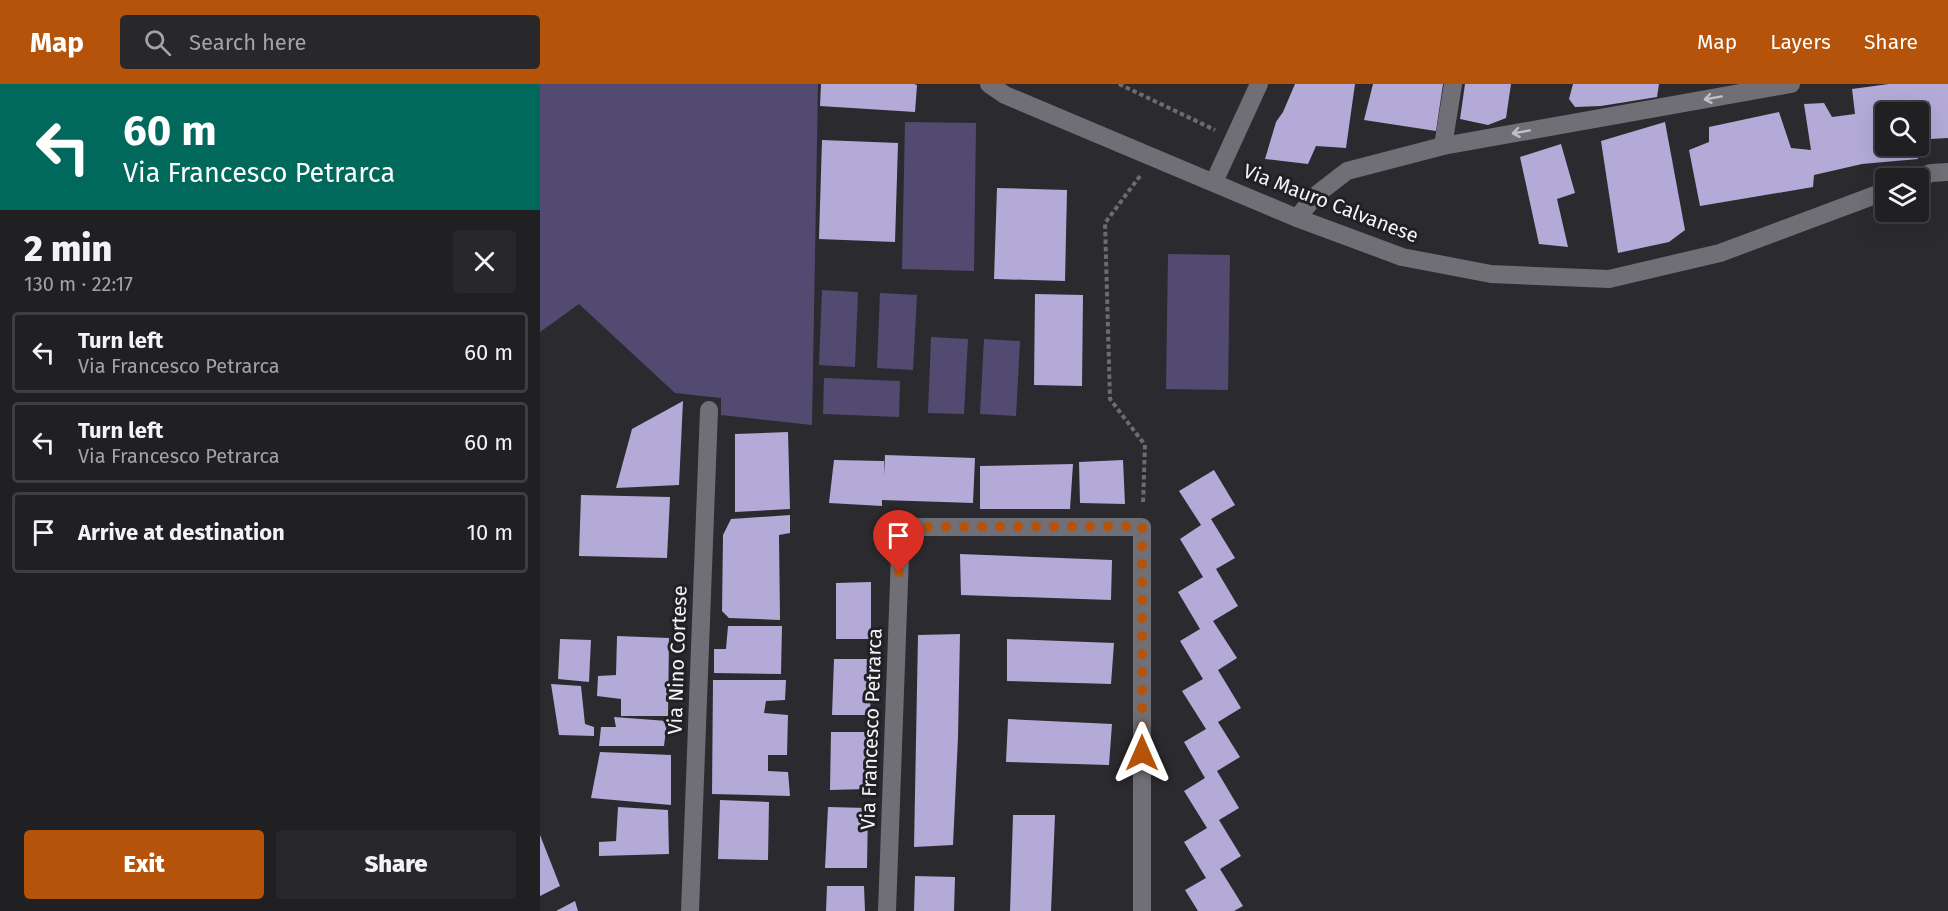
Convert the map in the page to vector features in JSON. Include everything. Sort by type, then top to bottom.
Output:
[{"type":"street","name":"Via Mauro Calvanese","points":[[989,84],[1005,95],[1297,218],[1402,258],[1491,274],[1609,279],[1720,253],[1875,195]]},
{"type":"street","name":"Via Mauro Calvanese","points":[[1214,182],[1259,84]]},
{"type":"street","points":[[1443,146],[1453,84]]},
{"type":"street","points":[[1297,218],[1316,195],[1347,171],[1443,146],[1791,84]]},
{"type":"street","points":[[1929,175],[1948,171]]},
{"type":"street","name":"Via Nino Cortese","points":[[690,911],[709,410]]},
{"type":"street","points":[[1142,526],[1142,911]]},
{"type":"street","name":"Via Francesco Petrarca","points":[[887,911],[901,527],[1142,526]]},
{"type":"path","points":[[1119,84],[1219,132]]},
{"type":"path","points":[[1136,180],[1105,223],[1110,399],[1145,445],[1142,526]]},
{"type":"shaded area","points":[[540,84],[818,84],[812,425],[721,415],[721,398],[675,393],[579,304],[540,332]]},
{"type":"shaded area","points":[[905,122],[976,123],[974,271],[902,269]]},
{"type":"shaded area","points":[[1168,254],[1230,255],[1228,390],[1166,389]]},
{"type":"shaded area","points":[[822,290],[858,292],[855,367],[819,365]]},
{"type":"shaded area","points":[[880,293],[917,295],[913,370],[877,368]]},
{"type":"shaded area","points":[[931,337],[968,339],[964,414],[928,413]]},
{"type":"shaded area","points":[[984,339],[1020,341],[1016,416],[980,414]]},
{"type":"shaded area","points":[[824,378],[900,381],[899,417],[823,414]]},
{"type":"building","points":[[821,84],[914,84],[917,85],[915,112],[820,106]]},
{"type":"building","points":[[1295,84],[1355,84],[1346,148],[1316,146],[1308,164],[1265,159],[1276,122]]},
{"type":"building","points":[[1373,84],[1443,84],[1436,131],[1364,120]]},
{"type":"building","points":[[1465,84],[1511,84],[1506,118],[1488,125],[1460,119]]},
{"type":"building","points":[[1573,84],[1659,84],[1657,97],[1601,106],[1575,107],[1569,99]]},
{"type":"building","points":[[1889,84],[1948,84],[1948,138],[1930,139],[1929,101],[1875,102],[1875,156],[1918,156],[1918,159],[1862,164],[1814,175],[1813,187],[1700,206],[1689,150],[1709,142],[1709,127],[1779,112],[1791,148],[1811,150],[1804,104],[1824,103],[1832,117],[1855,114],[1852,89]]},
{"type":"building","points":[[1665,122],[1685,230],[1669,242],[1618,253],[1601,141]]},
{"type":"building","points":[[822,140],[898,143],[895,242],[819,239]]},
{"type":"building","points":[[1561,144],[1575,193],[1557,199],[1568,247],[1539,244],[1520,157]]},
{"type":"building","points":[[997,188],[1067,190],[1065,281],[994,279]]},
{"type":"building","points":[[1035,294],[1083,295],[1082,386],[1034,385]]},
{"type":"building","points":[[683,401],[679,485],[616,488],[632,429]]},
{"type":"building","points":[[788,432],[790,509],[735,512],[735,434]]},
{"type":"building","points":[[885,455],[975,458],[973,503],[882,500],[882,506],[829,503],[834,460],[884,461],[884,475]]},
{"type":"building","points":[[1123,460],[1125,504],[1080,503],[1079,462]]},
{"type":"building","points":[[1073,464],[1070,509],[980,509],[980,466]]},
{"type":"building","points":[[1214,470],[1235,505],[1211,519],[1235,558],[1216,569],[1238,606],[1213,621],[1237,658],[1218,670],[1241,708],[1218,722],[1240,757],[1217,771],[1239,808],[1219,820],[1241,856],[1220,869],[1243,906],[1234,911],[1198,911],[1185,890],[1206,878],[1184,842],[1207,828],[1184,791],[1205,778],[1184,742],[1206,729],[1182,691],[1203,679],[1180,641],[1200,629],[1178,592],[1203,577],[1180,539],[1201,525],[1179,491]]},
{"type":"building","points":[[581,495],[670,497],[667,558],[579,556]]},
{"type":"building","points":[[790,515],[790,533],[779,535],[780,620],[729,618],[722,611],[723,535],[731,519]]},
{"type":"building","points":[[960,554],[1112,560],[1111,600],[961,595]]},
{"type":"building","points":[[871,582],[871,639],[836,639],[836,583]]},
{"type":"building","points":[[728,626],[782,626],[781,674],[714,673],[714,649],[726,649]]},
{"type":"building","points":[[960,634],[953,845],[914,847],[918,635]]},
{"type":"building","points":[[617,636],[669,638],[668,716],[621,716],[621,699],[597,696],[598,676],[616,675]]},
{"type":"building","points":[[560,639],[591,640],[589,682],[558,679]]},
{"type":"building","points":[[1007,639],[1114,643],[1111,684],[1007,681]]},
{"type":"building","points":[[834,659],[872,659],[870,715],[832,715]]},
{"type":"building","points":[[713,680],[786,680],[785,700],[766,701],[764,713],[788,715],[787,755],[768,755],[768,771],[788,772],[790,796],[712,794]]},
{"type":"building","points":[[551,684],[581,686],[585,724],[594,727],[594,736],[559,735]]},
{"type":"building","points":[[614,717],[667,721],[664,746],[599,746],[601,727],[616,727]]},
{"type":"building","points":[[1008,719],[1112,724],[1109,765],[1006,762]]},
{"type":"building","points":[[831,732],[869,732],[867,789],[830,790]]},
{"type":"building","points":[[600,752],[671,755],[671,805],[591,798]]},
{"type":"building","points":[[720,800],[769,802],[768,860],[718,859]]},
{"type":"building","points":[[618,807],[668,810],[669,854],[599,856],[599,842],[616,841]]},
{"type":"building","points":[[828,807],[868,808],[867,868],[825,868]]},
{"type":"building","points":[[1013,815],[1055,815],[1051,911],[1010,911]]},
{"type":"building","points":[[540,835],[560,886],[540,896]]},
{"type":"building","points":[[915,876],[955,877],[954,911],[914,911]]},
{"type":"building","points":[[827,886],[864,886],[865,911],[826,911]]},
{"type":"building","points":[[575,901],[578,911],[556,911]]},
{"type":"route","points":[[899,572],[901,527],[1142,526],[1142,753]]}]
